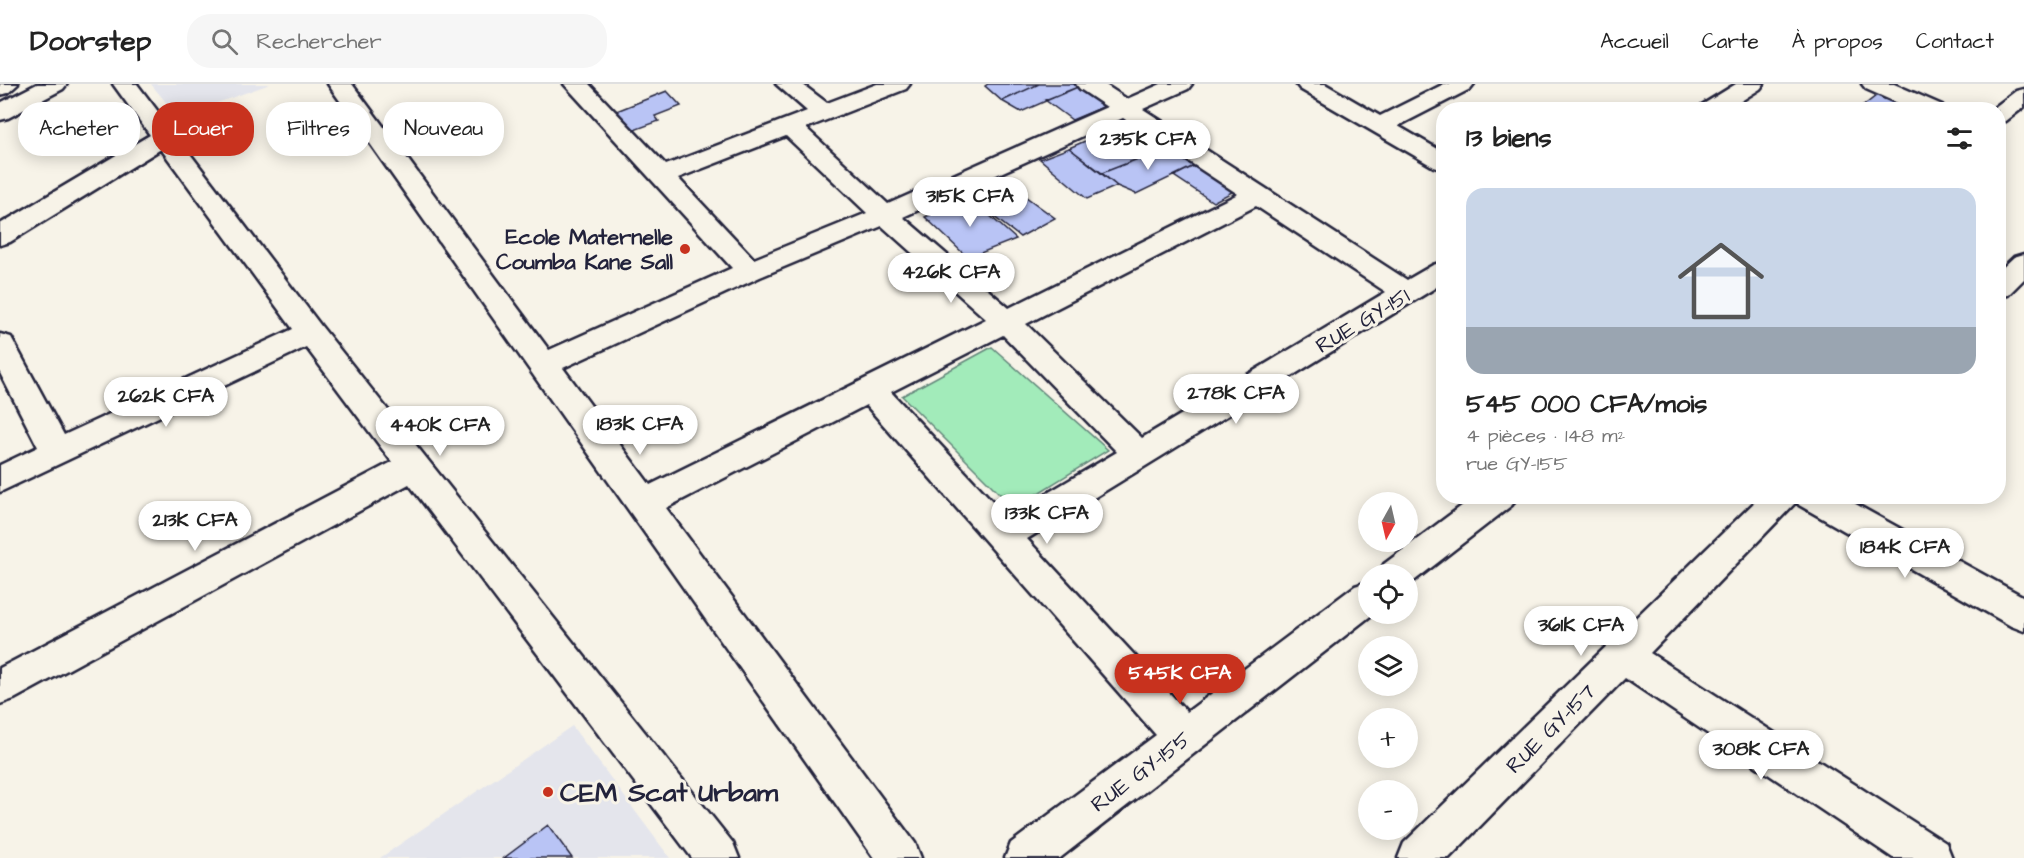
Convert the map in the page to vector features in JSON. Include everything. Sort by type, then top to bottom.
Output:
[{"type":"street","points":[[0,88],[6,84]]},
{"type":"street","points":[[0,113],[55,84]]},
{"type":"street","points":[[125,84],[152,121]]},
{"type":"street","points":[[576,84],[750,271]]},
{"type":"street","points":[[788,84],[824,113]]},
{"type":"street","points":[[660,176],[898,84]]},
{"type":"street","points":[[1088,84],[1407,293]]},
{"type":"street","points":[[543,365],[750,271],[1180,84]]},
{"type":"street","points":[[1308,84],[1436,158]]},
{"type":"street","points":[[1380,125],[1462,84]]},
{"type":"street","points":[[1723,102],[1752,84]]},
{"type":"street","points":[[1874,84],[1916,102]]},
{"type":"street","points":[[349,85],[543,365],[900,858]]},
{"type":"street","points":[[2006,110],[2024,96]]},
{"type":"street","points":[[790,126],[1007,322],[1139,455]]},
{"type":"street","points":[[0,236],[152,144]]},
{"type":"street","points":[[178,156],[311,333],[718,858]]},
{"type":"street","points":[[643,504],[1257,195]]},
{"type":"street","points":[[2006,280],[2024,263]]},
{"type":"street","name":"RUE GY-151","points":[[1003,537],[1436,275]]},
{"type":"street","points":[[0,478],[311,333]]},
{"type":"street","points":[[0,344],[57,452]]},
{"type":"street","points":[[870,389],[1184,737]]},
{"type":"street","points":[[2,681],[415,465]]},
{"type":"street","points":[[1410,564],[1489,504]]},
{"type":"street","name":"RUE GY-157","points":[[1419,858],[1776,504]]},
{"type":"street","points":[[1825,504],[2024,615]]},
{"type":"street","name":"RUE GY-155","points":[[1026,858],[1358,605]]},
{"type":"street","points":[[1623,656],[1931,858]]},
{"type":"shaded area","points":[[151,84],[270,84],[220,102],[166,102]]},
{"type":"shaded area","name":"CEM Scat Urbam","points":[[572,726],[670,858],[380,858]]},
{"type":"green space","points":[[992,347],[1108,450],[1014,508],[902,396]]},
{"type":"building","points":[[988,84],[1039,84],[1002,101],[985,86]]},
{"type":"building","points":[[1039,84],[1078,84],[1080,86],[1021,112],[1002,101]]},
{"type":"building","points":[[1080,86],[1108,105],[1072,120],[1045,100]]},
{"type":"building","points":[[667,91],[681,106],[655,116],[659,121],[629,132],[609,114]]},
{"type":"building","points":[[1880,93],[1898,102],[1868,102]]},
{"type":"building","points":[[1131,121],[1163,143],[1166,148],[1102,173],[1069,148]]},
{"type":"building","points":[[1069,148],[1117,186],[1087,199],[1040,159]]},
{"type":"building","points":[[1166,148],[1196,165],[1136,194],[1117,186],[1102,173]]},
{"type":"building","points":[[1196,165],[1234,191],[1213,202],[1174,176]]},
{"type":"building","points":[[1004,181],[1055,218],[1020,237],[970,198]]},
{"type":"building","points":[[970,198],[1016,239],[968,258],[925,217]]},
{"type":"building","points":[[548,825],[572,858],[504,858]]},
{"type":"place","name":"Ecole Maternelle Coumba Kane Sall","points":[[685,249]]},
{"type":"place","name":"CEM Scat Urbam","points":[[548,792]]}]
